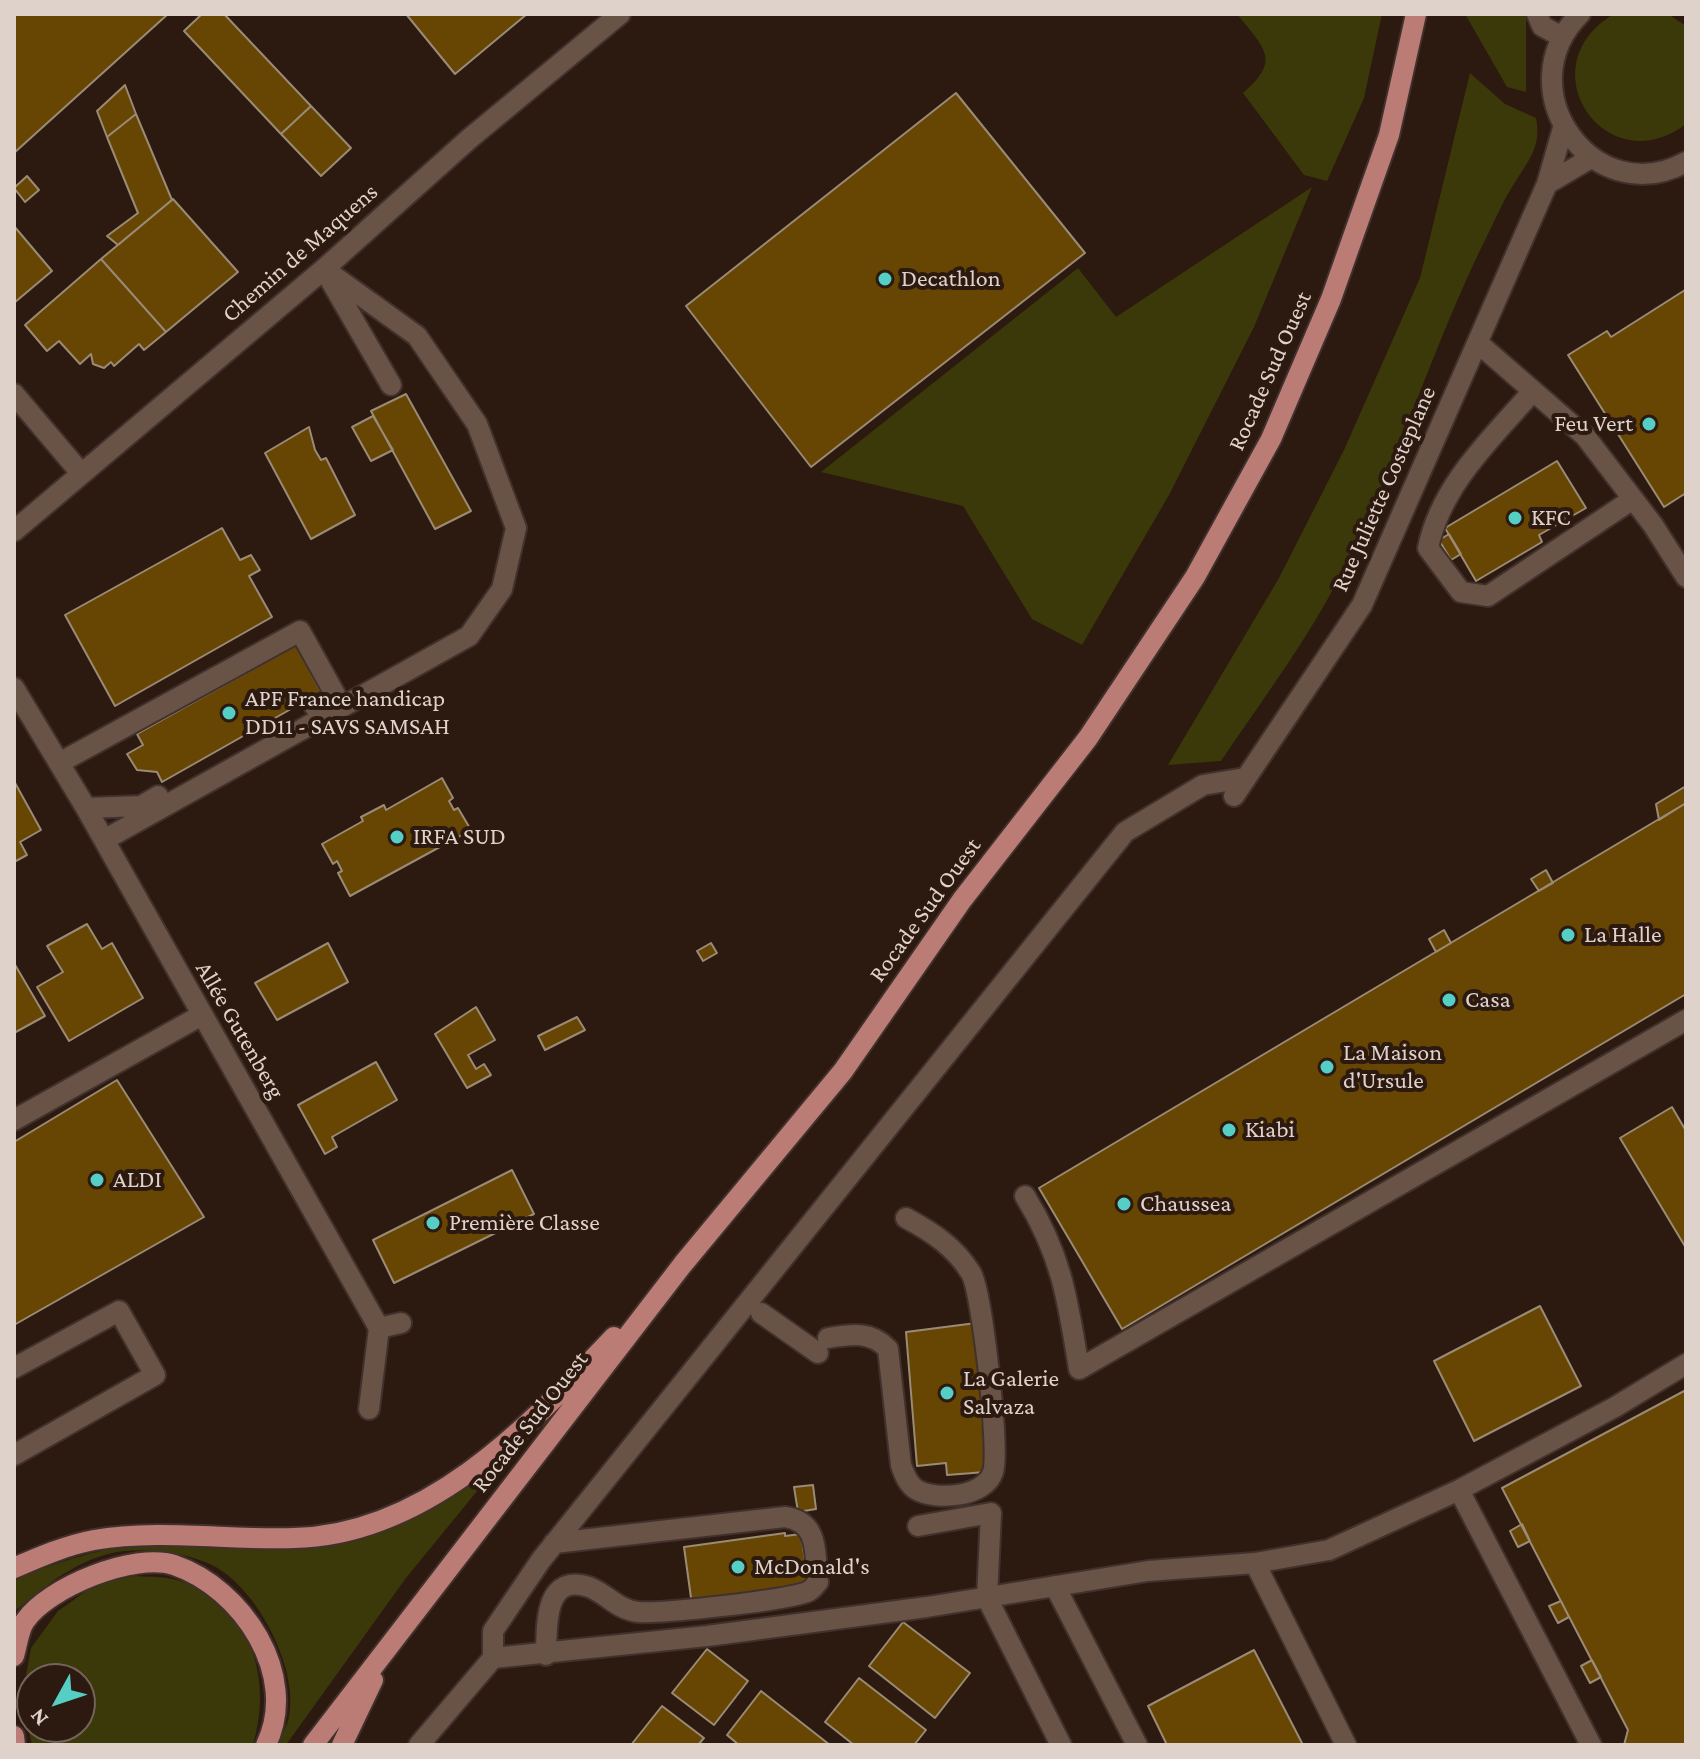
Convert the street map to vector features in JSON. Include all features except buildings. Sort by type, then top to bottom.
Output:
[{"type":"main road","name":"Rocade Sud Ouest","points":[[313,1745],[683,1264],[843,1071],[962,900],[1088,738],[1195,577],[1271,439],[1331,299],[1389,135],[1416,14]]},
{"type":"main road","points":[[14,1568],[90,1541],[123,1536],[297,1538],[375,1522],[430,1500],[538,1413],[683,1264]]},
{"type":"main road","points":[[14,1656],[19,1624],[86,1577],[126,1566],[171,1564],[210,1582],[246,1614],[268,1661],[277,1694],[266,1745]]},
{"type":"main road","points":[[342,1745],[389,1645]]},
{"type":"main road","points":[[14,1736],[15,1745]]},
{"type":"street","name":"Chemin de Maquens","points":[[14,531],[80,472],[324,269],[469,139],[620,14]]},
{"type":"street","points":[[1537,14],[1542,26],[1562,37]]},
{"type":"street","points":[[1580,14],[1562,37],[1550,74],[1552,100],[1563,128],[1591,158],[1627,172],[1683,169]]},
{"type":"street","name":"Rue Juliette Costeplane","points":[[1234,796],[1362,605],[1547,184],[1563,128]]},
{"type":"street","points":[[1547,184],[1591,158]]},
{"type":"street","points":[[324,269],[391,385]]},
{"type":"street","points":[[104,840],[469,636],[502,589],[516,528],[477,424],[417,336],[324,269]]},
{"type":"street","points":[[1478,343],[1585,436],[1686,577]]},
{"type":"street","points":[[1532,392],[1466,468],[1434,521],[1428,548],[1461,592],[1488,596],[1633,499]]},
{"type":"street","points":[[14,394],[80,472]]},
{"type":"street","points":[[59,763],[300,631],[336,696],[141,806],[86,808]]},
{"type":"street","name":"Allée Gutenberg","points":[[14,688],[86,808],[202,1015],[325,1212],[379,1328]]},
{"type":"street","points":[[419,1745],[493,1658],[493,1631],[554,1543],[1125,832],[1203,785],[1245,778]]},
{"type":"street","points":[[14,1120],[202,1015]]},
{"type":"street","points":[[1025,1196],[1044,1227],[1064,1278],[1079,1369],[1686,1020]]},
{"type":"street","points":[[761,1313],[823,1346],[856,1333],[879,1339],[888,1349],[901,1465],[906,1479],[916,1490],[933,1494],[961,1494],[979,1488],[993,1473],[994,1434],[973,1276],[959,1254],[931,1231],[906,1218]]},
{"type":"street","points":[[14,1368],[119,1311],[155,1375],[14,1455]]},
{"type":"street","points":[[369,1409],[379,1328],[401,1323]]},
{"type":"street","points":[[493,1658],[546,1655],[987,1598],[1148,1571],[1255,1563],[1329,1550],[1459,1490],[1615,1407],[1686,1364]]},
{"type":"street","points":[[1459,1490],[1591,1745]]},
{"type":"street","points":[[918,1526],[991,1513],[987,1598],[1061,1745]]},
{"type":"street","points":[[546,1655],[548,1606],[553,1596],[571,1585],[589,1587],[620,1607],[637,1612],[694,1609],[801,1594],[818,1582],[810,1528],[801,1519],[785,1517],[554,1543]]},
{"type":"street","points":[[1255,1563],[1346,1745]]},
{"type":"street","points":[[1055,1586],[1137,1745]]},
{"type":"shaded area","points":[[1237,14],[1382,14],[1364,98],[1327,181],[1304,175],[1243,93],[1262,72],[1265,54]]},
{"type":"shaded area","points":[[1465,14],[1526,14],[1526,92],[1507,87]]},
{"type":"shaded area","points":[[1614,14],[1668,14],[1686,26],[1686,124],[1656,139],[1628,140],[1605,130],[1587,111],[1577,88],[1576,62],[1588,36]]},
{"type":"shaded area","points":[[1470,73],[1505,104],[1536,118],[1537,137],[1532,153],[1467,278],[1370,513],[1325,604],[1221,761],[1168,765],[1279,578],[1344,450],[1420,278]]},
{"type":"shaded area","points":[[1312,187],[1254,327],[1169,495],[1082,645],[1032,619],[963,506],[821,472],[1078,268],[1116,317]]},
{"type":"shaded area","points":[[514,1446],[406,1578],[286,1745],[277,1745],[288,1720],[290,1697],[281,1654],[259,1611],[245,1592],[214,1566],[158,1551],[108,1554],[65,1573],[14,1612],[14,1580],[97,1552],[173,1543],[321,1545],[367,1536],[411,1516]]},
{"type":"shaded area","points":[[135,1576],[167,1578],[198,1588],[220,1603],[237,1621],[257,1667],[259,1719],[253,1745],[32,1745],[96,1743],[96,1663],[28,1663],[31,1648],[58,1611],[96,1584]]},
{"type":"place","name":"Decathlon","points":[[885,279]]},
{"type":"place","name":"Feu Vert","points":[[1649,424]]},
{"type":"place","name":"KFC","points":[[1515,518]]},
{"type":"place","name":"APF France handicap DD11 - SAVS SAMSAH","points":[[229,713]]},
{"type":"place","name":"IRFA SUD","points":[[397,837]]},
{"type":"place","name":"La Halle","points":[[1568,935]]},
{"type":"place","name":"Casa","points":[[1449,1000]]},
{"type":"place","name":"La Maison d'Ursule","points":[[1327,1067]]},
{"type":"place","name":"Kiabi","points":[[1229,1130]]},
{"type":"place","name":"ALDI","points":[[97,1180]]},
{"type":"place","name":"Chaussea","points":[[1124,1204]]},
{"type":"place","name":"Première Classe","points":[[433,1223]]},
{"type":"place","name":"La Galerie Salvaza","points":[[947,1393]]},
{"type":"place","name":"McDonald's","points":[[738,1567]]}]
